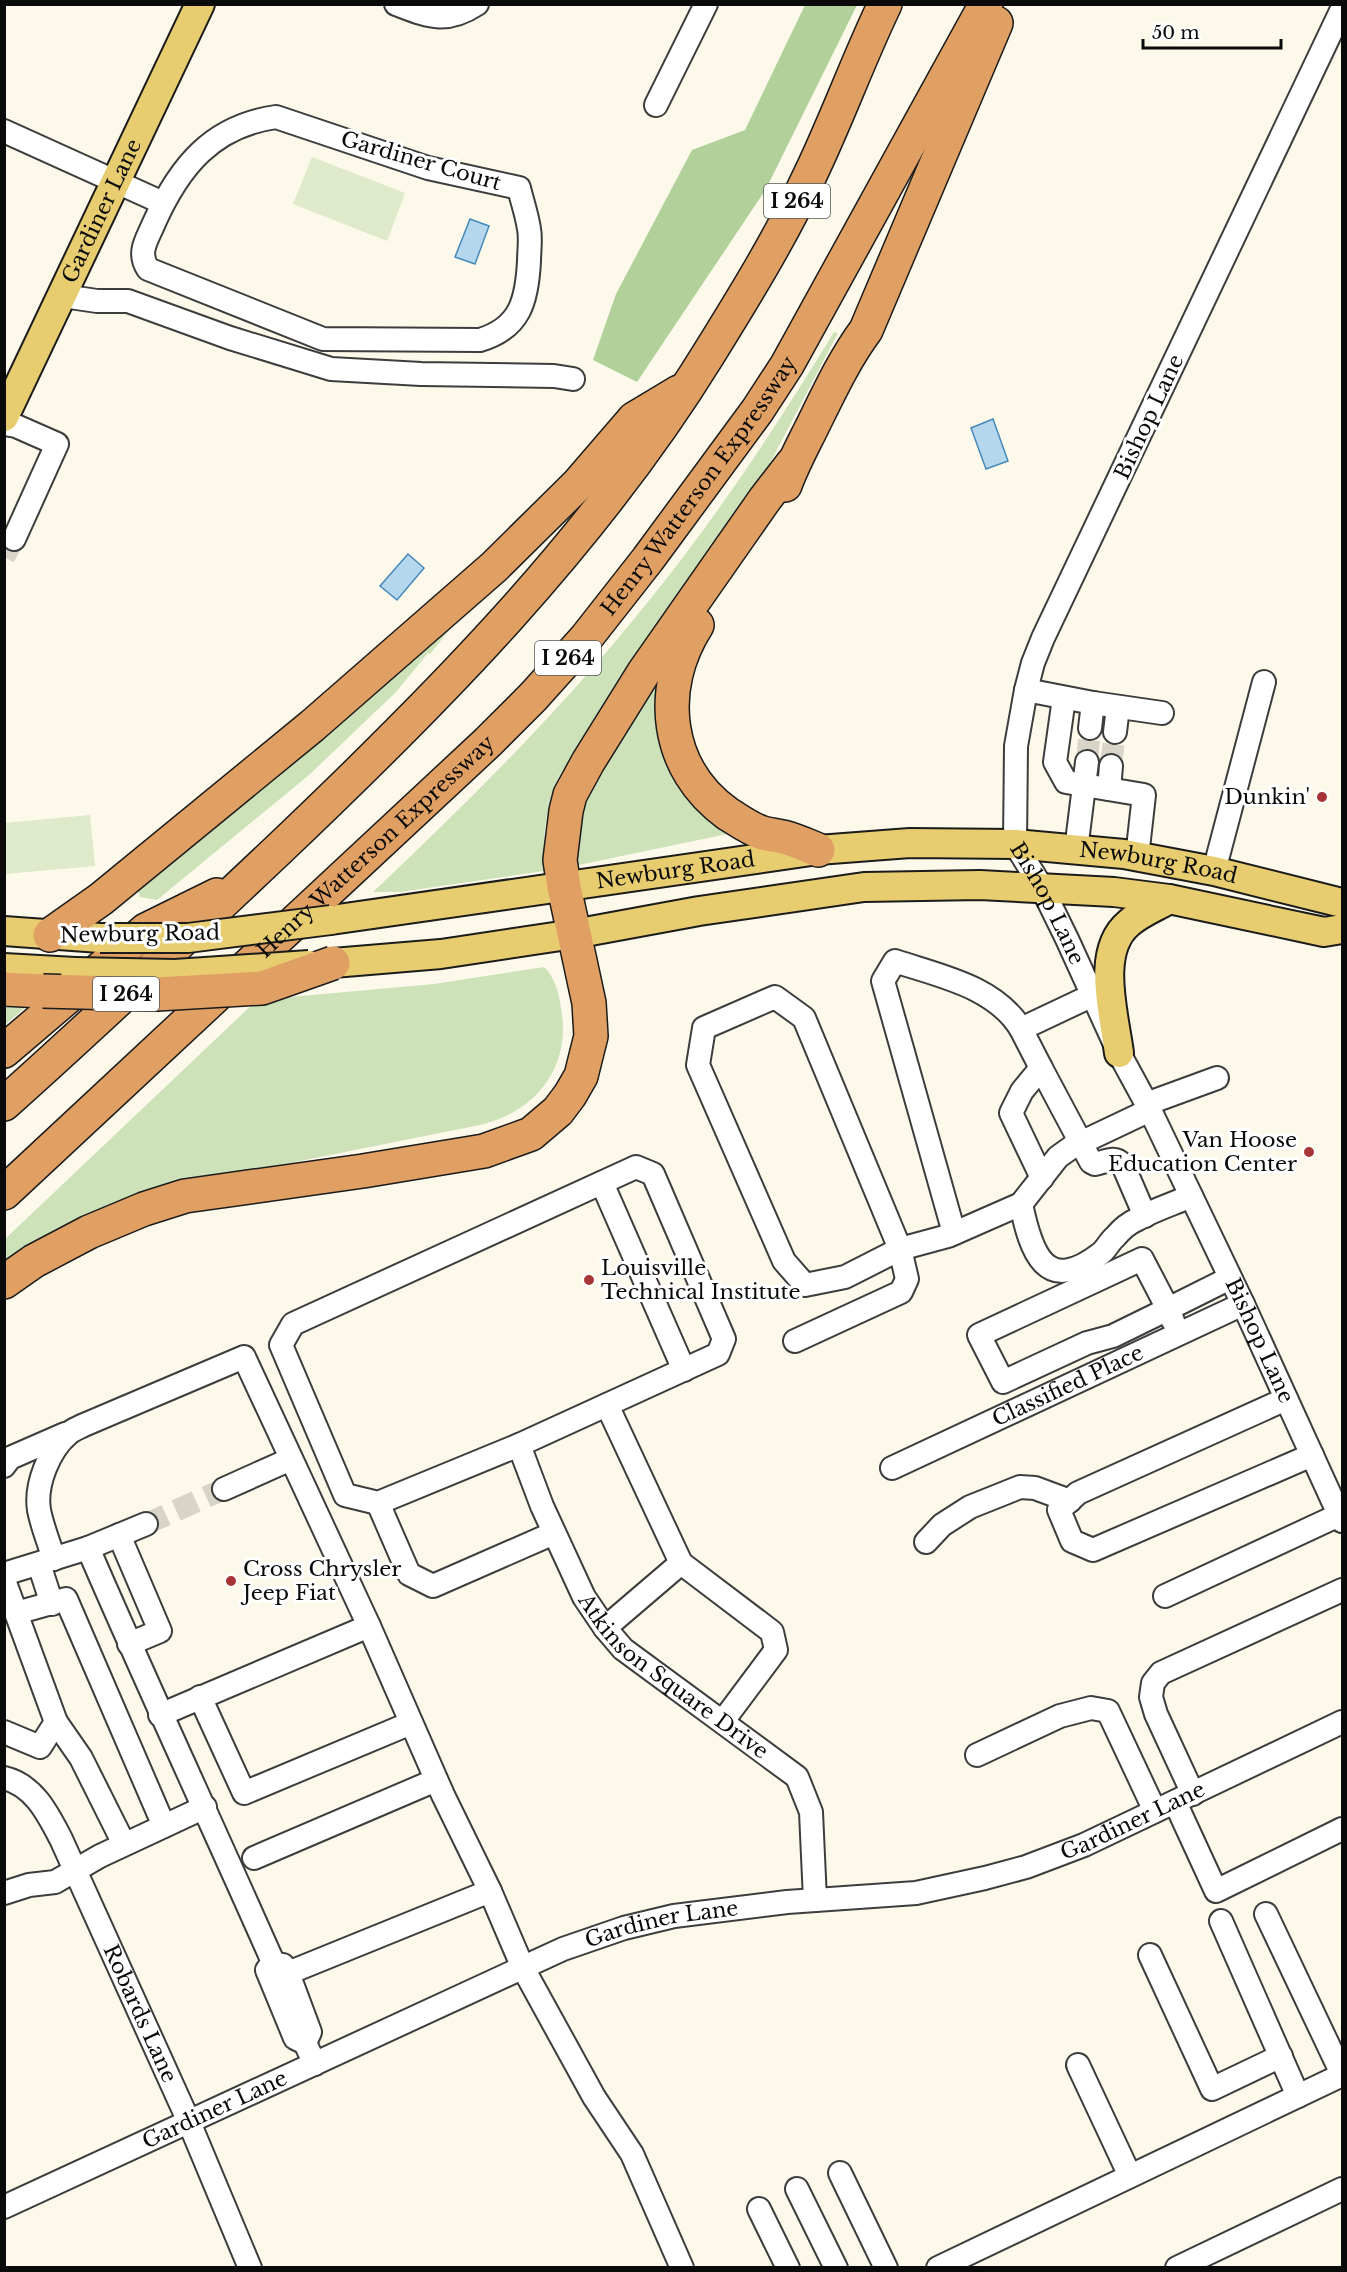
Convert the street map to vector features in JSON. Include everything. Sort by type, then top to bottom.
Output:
[{"type":"highway","name":"I 264","points":[[4,1104],[95,1024],[434,700],[525,600],[631,468],[688,386],[770,250],[810,176],[885,4]]},
{"type":"highway","name":"Henry Watterson Expressway","points":[[4,1193],[488,742],[586,638],[648,559],[750,421],[787,365],[986,4]]},
{"type":"highway","points":[[818,850],[760,832],[715,804],[700,789],[681,757],[671,715],[672,690],[678,662],[685,644],[777,505],[792,464],[854,346],[866,330],[1003,4]]},
{"type":"highway","points":[[50,935],[101,899],[312,726],[494,567],[578,484],[634,419],[688,386]]},
{"type":"highway","points":[[4,1282],[34,1262],[88,1233],[144,1209],[185,1196],[484,1151],[531,1134],[558,1111],[581,1076],[591,1036],[589,1003],[560,860],[570,795],[644,672],[792,464]]},
{"type":"highway","points":[[4,1051],[146,930],[245,881]]},
{"type":"highway","points":[[4,989],[157,994],[262,988],[333,963]]},
{"type":"main road","name":"Gardiner Lane","points":[[4,417],[200,4]]},
{"type":"main road","name":"Newburg Road","points":[[4,931],[100,938],[188,938],[564,888],[818,850],[910,843],[1015,844],[1137,857],[1214,871],[1342,903]]},
{"type":"main road","name":"Newburg Road","points":[[4,968],[175,974],[441,954],[574,934],[699,911],[864,887],[1041,886],[1114,892],[1169,899],[1324,932],[1342,929]]},
{"type":"main road","points":[[1119,1053],[1108,967],[1113,943],[1130,922],[1169,899]]},
{"type":"street","points":[[396,4],[432,17],[449,17],[463,13],[477,4]]},
{"type":"street","points":[[656,105],[706,4]]},
{"type":"street","name":"Bishop Lane","points":[[1341,1518],[1243,1304],[1148,1107],[1119,1053],[1041,886],[1015,844],[1016,746],[1033,663],[1342,9]]},
{"type":"street","name":"Gardiner Court","points":[[276,117],[428,168],[519,188],[530,231],[528,282],[517,316],[507,328],[496,335],[480,340],[323,339],[148,269],[143,261],[142,251],[163,203],[186,165],[203,148],[224,134],[250,122],[276,117]]},
{"type":"street","points":[[4,131],[163,203]]},
{"type":"street","points":[[63,296],[97,301],[128,301],[230,338],[331,369],[421,374],[554,376],[573,379]]},
{"type":"street","points":[[4,424],[16,426],[57,444],[14,539]]},
{"type":"street","points":[[1214,871],[1264,682]]},
{"type":"street","points":[[1026,690],[1093,704],[1162,713]]},
{"type":"street","points":[[1064,698],[1055,762],[1066,782],[1144,795],[1137,857]]},
{"type":"street","points":[[1090,728],[1093,704]]},
{"type":"street","points":[[1115,732],[1118,707]]},
{"type":"street","points":[[1076,850],[1087,762]]},
{"type":"street","points":[[1108,789],[1111,766]]},
{"type":"street","points":[[951,1234],[883,981],[895,961],[975,987],[1014,1018],[1091,1162],[1095,1164],[1116,1159],[1123,1164],[1145,1216]]},
{"type":"street","points":[[1021,1029],[1093,995]]},
{"type":"street","points":[[795,1341],[901,1292],[907,1279],[900,1249],[804,1018],[775,997],[704,1028],[698,1065],[784,1261],[805,1286],[845,1277],[900,1249],[951,1234],[1021,1204],[1058,1157],[1148,1107],[1217,1078]]},
{"type":"street","points":[[1041,1068],[1022,1091],[1011,1113],[1042,1178]]},
{"type":"street","points":[[636,1167],[653,1174],[724,1339],[718,1354],[684,1370],[519,1445],[378,1503],[345,1495],[281,1345],[293,1324],[636,1167]]},
{"type":"street","points":[[602,1183],[684,1370]]},
{"type":"street","points":[[1021,1204],[1027,1231],[1041,1261],[1050,1270],[1070,1272],[1101,1254],[1115,1236],[1135,1220],[1191,1196]]},
{"type":"street","points":[[1178,1334],[1168,1309],[1142,1259],[979,1335],[1003,1382],[1087,1343],[1113,1336],[1168,1309],[1230,1278]]},
{"type":"street","name":"Classified Place","points":[[892,1468],[1243,1304]]},
{"type":"street","points":[[4,1466],[10,1458],[244,1357],[369,1626],[436,1780],[490,1891],[523,1968],[594,2097],[632,2154],[681,2268]]},
{"type":"street","points":[[1286,1399],[1078,1493],[1059,1510],[1072,1541],[1093,1550],[1312,1455]]},
{"type":"street","points":[[607,1405],[681,1563],[772,1632],[776,1650],[723,1721]]},
{"type":"street","points":[[52,1604],[39,1497],[50,1458],[59,1443],[70,1432]]},
{"type":"street","name":"Atkinson Square Drive","points":[[519,1445],[542,1506],[584,1597],[605,1628],[623,1649],[797,1777],[811,1812],[815,1900]]},
{"type":"street","points":[[224,1489],[291,1459]]},
{"type":"street","points":[[926,1542],[942,1525],[970,1507],[1020,1487],[1035,1488],[1070,1501]]},
{"type":"street","points":[[378,1503],[409,1574],[433,1586],[554,1533]]},
{"type":"street","points":[[1165,1596],[1341,1518]]},
{"type":"street","points":[[4,1574],[88,1548],[146,1524]]},
{"type":"street","points":[[119,1535],[160,1631],[129,1644]]},
{"type":"street","points":[[88,1548],[160,1715],[280,1968]]},
{"type":"street","points":[[605,1628],[681,1563]]},
{"type":"street","points":[[4,1580],[57,1722],[81,1758],[124,1844]]},
{"type":"street","points":[[1174,1802],[1151,1697],[1153,1683],[1161,1673],[1342,1590]]},
{"type":"street","points":[[16,1613],[66,1599],[164,1826]]},
{"type":"street","points":[[160,1715],[369,1626]]},
{"type":"street","points":[[201,1697],[244,1793],[411,1723]]},
{"type":"street","points":[[977,1755],[1060,1716],[1091,1708],[1108,1710],[1174,1802],[1216,1891],[1342,1829]]},
{"type":"street","points":[[4,1732],[40,1747],[57,1722]]},
{"type":"street","name":"Gardiner Lane","points":[[4,2206],[563,1949],[644,1923],[674,1916],[729,1908],[916,1893],[1026,1867],[1084,1845],[1342,1722]]},
{"type":"street","name":"Robards Lane","points":[[4,1778],[22,1786],[38,1800],[61,1839],[189,2122],[250,2268]]},
{"type":"street","points":[[254,1858],[436,1780]]},
{"type":"street","points":[[4,1893],[29,1885],[55,1882],[124,1844],[205,1807]]},
{"type":"street","points":[[315,2064],[305,2043],[310,2032],[267,1970],[280,1968],[490,1891]]},
{"type":"street","points":[[938,2268],[1342,2075],[1266,1914]]},
{"type":"street","points":[[1221,1921],[1298,2096]]},
{"type":"street","points":[[1150,1955],[1212,2089],[1281,2056]]},
{"type":"street","points":[[1078,2064],[1130,2176]]},
{"type":"street","points":[[840,2173],[886,2268]]},
{"type":"street","points":[[797,2189],[836,2268]]},
{"type":"street","points":[[1177,2268],[1342,2189]]},
{"type":"street","points":[[759,2209],[788,2268]]},
{"type":"green space","points":[[805,5],[857,5],[766,189],[637,382],[593,360],[616,294],[692,150],[745,130]]},
{"type":"green space","points":[[312,157],[405,193],[387,241],[293,204]]},
{"type":"green space","points":[[834,332],[838,333],[768,467],[559,776],[546,822],[544,871],[400,892],[373,892],[508,760],[604,655],[662,585],[739,479]]},
{"type":"green space","points":[[468,607],[396,692],[309,775],[157,900],[140,897],[138,890]]},
{"type":"green space","points":[[656,680],[661,684],[732,833],[574,866],[575,815]]},
{"type":"green space","points":[[90,815],[95,866],[5,874],[5,823]]},
{"type":"green space","points":[[544,967],[554,981],[559,997],[563,1029],[561,1049],[555,1068],[546,1084],[518,1110],[480,1125],[260,1169],[5,1270],[5,1239],[257,1000],[434,984]]},
{"type":"green space","points":[[5,1002],[29,1004],[5,1025]]},
{"type":"water","points":[[470,219],[489,226],[475,264],[455,257]]},
{"type":"water","points":[[993,419],[1008,461],[986,469],[971,428]]},
{"type":"water","points":[[408,554],[424,568],[397,600],[380,586]]},
{"type":"tunnel","points":[[4,557],[14,539]]},
{"type":"tunnel","points":[[1087,762],[1090,728]]},
{"type":"tunnel","points":[[1111,766],[1115,732]]},
{"type":"tunnel","points":[[146,1524],[224,1489]]},
{"type":"place","name":"Dunkin'","points":[[1322,797]]},
{"type":"place","name":"Van Hoose Education Center","points":[[1309,1152]]},
{"type":"place","name":"Louisville Technical Institute","points":[[589,1280]]},
{"type":"place","name":"Cross Chrysler Jeep Fiat","points":[[231,1581]]}]
